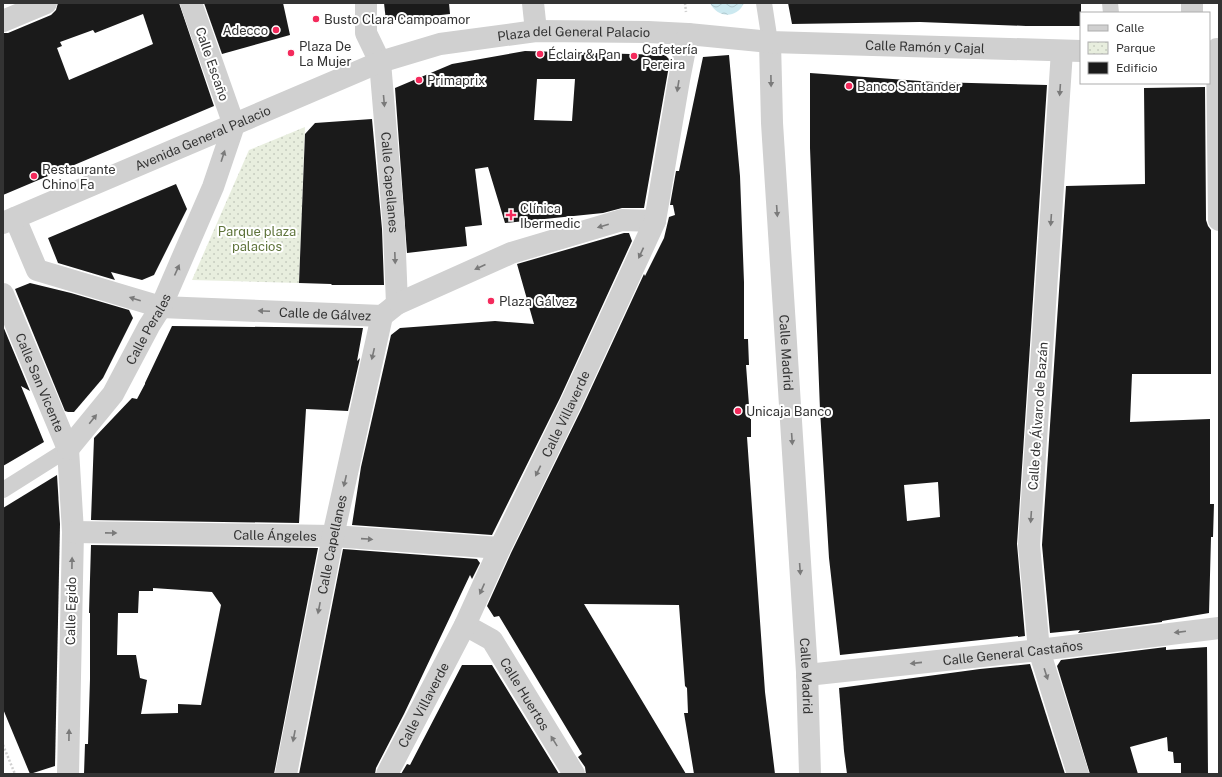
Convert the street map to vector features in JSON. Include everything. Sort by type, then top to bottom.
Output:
[{"type":"street","points":[[3,21],[46,3]]},
{"type":"street","name":"Calle Escaño","points":[[191,3],[234,125]]},
{"type":"street","points":[[366,3],[366,33],[380,62]]},
{"type":"street","points":[[533,3],[536,31]]},
{"type":"street","name":"Calle Madrid","points":[[764,3],[770,42],[772,123],[807,675],[810,774]]},
{"type":"street","name":"Plaza del General Palacio","points":[[380,62],[440,44],[536,31],[648,32],[688,34],[770,42]]},
{"type":"street","name":"Calle Villaverde","points":[[387,774],[465,625],[500,548],[571,403],[655,221],[688,34]]},
{"type":"street","name":"Calle Ramón y Cajal","points":[[770,42],[1072,51]]},
{"type":"street","points":[[1215,49],[1219,220]]},
{"type":"street","name":"Calle de Álvaro de Bazán","points":[[1072,51],[1029,545],[1039,650],[1078,774]]},
{"type":"street","name":"Avenida General Palacio","points":[[9,221],[380,62]]},
{"type":"street","name":"Calle Capellanes","points":[[286,774],[332,536],[389,310],[394,228],[380,62]]},
{"type":"street","name":"Calle Perales","points":[[3,490],[68,449],[113,394],[149,326],[161,307],[214,187],[234,125]]},
{"type":"street","name":"Calle de Gálvez","points":[[9,221],[37,270],[161,307],[389,310],[511,253],[622,220],[655,221]]},
{"type":"street","name":"Calle San Vicente","points":[[3,294],[68,449]]},
{"type":"street","name":"Calle Egido","points":[[68,449],[72,532],[68,774]]},
{"type":"street","name":"Calle Ángeles","points":[[72,532],[332,536],[500,548]]},
{"type":"street","name":"Calle Huertos","points":[[465,625],[492,640],[574,774]]},
{"type":"street","name":"Calle General Castaños","points":[[807,675],[1039,650],[1219,628]]},
{"type":"path","points":[[3,746],[15,774]]},
{"type":"green space","name":"Parque plaza palacios","points":[[305,127],[299,283],[192,280],[249,150]]},
{"type":"water","points":[[710,3],[744,3],[737,12],[727,15],[717,12]]},
{"type":"building","points":[[58,3],[179,3],[214,106],[3,195],[3,33],[8,33],[51,15],[56,10]],"holes":[[[143,14],[153,44],[69,80],[57,48],[62,46],[60,42],[93,30],[95,33]]]},
{"type":"building","points":[[204,3],[283,3],[290,35],[222,54]]},
{"type":"building","points":[[384,3],[449,3],[450,14],[386,21]]},
{"type":"building","points":[[788,3],[1081,3],[1080,26],[1026,26],[920,22],[792,24]]},
{"type":"building","points":[[525,51],[665,55],[670,60],[644,208],[622,208],[603,213],[505,223],[488,167],[475,169],[482,225],[465,227],[467,246],[407,253],[395,88],[452,64]],"holes":[[[537,79],[575,79],[572,121],[534,120]]]},
{"type":"building","points":[[729,55],[740,176],[744,282],[744,339],[748,339],[749,365],[746,365],[751,419],[751,437],[747,437],[765,692],[775,774],[694,774],[684,713],[688,713],[687,688],[685,686],[679,605],[584,604],[686,774],[586,774],[585,767],[578,757],[582,754],[499,616],[494,617],[487,606],[511,553],[582,408],[644,274],[645,276],[664,238],[669,217],[675,215],[673,205],[670,205],[676,171],[679,171],[703,57]]},
{"type":"building","points":[[810,73],[934,82],[1047,85],[1017,544],[1025,636],[840,655],[829,558],[820,410],[810,148]],"holes":[[[938,482],[940,517],[907,521],[904,485]]]},
{"type":"building","points":[[1205,87],[1206,220],[1211,230],[1211,374],[1132,374],[1130,422],[1210,419],[1210,504],[1214,504],[1213,537],[1211,537],[1209,613],[1162,622],[1078,633],[1080,630],[1050,633],[1042,545],[1066,186],[1145,184],[1144,88]]},
{"type":"building","points":[[372,119],[382,229],[384,285],[332,285],[299,283],[305,134],[315,123]]},
{"type":"building","points":[[176,184],[187,209],[154,275],[142,280],[111,272],[115,280],[58,263],[48,238]]},
{"type":"building","points":[[624,233],[629,233],[632,241],[560,398],[492,535],[352,525],[361,467],[391,335],[400,328],[495,321],[534,324],[517,264]]},
{"type":"building","points":[[30,283],[129,310],[133,318],[103,378],[74,412],[65,411],[15,289]]},
{"type":"building","points":[[3,326],[30,391],[21,386],[44,442],[3,466]]},
{"type":"building","points":[[172,326],[363,328],[357,361],[360,358],[348,411],[306,409],[299,523],[91,520],[94,438],[132,398],[137,399]]},
{"type":"building","points":[[57,475],[60,524],[55,766],[30,774],[3,709],[3,508]]},
{"type":"building","points":[[91,545],[318,548],[274,774],[84,774],[85,744],[88,744],[90,679],[89,613]],"holes":[[[153,588],[212,592],[221,605],[201,705],[178,704],[178,713],[141,714],[147,680],[140,678],[136,655],[117,655],[118,613],[138,613],[139,591],[153,591]]]},
{"type":"building","points":[[343,549],[477,559],[480,563],[472,579],[470,575],[404,714],[376,768],[375,774],[299,774]]},
{"type":"building","points":[[1166,647],[1166,650],[1207,647],[1208,774],[1181,774],[1181,763],[1174,763],[1173,752],[1168,751],[1167,737],[1130,747],[1138,774],[1090,774],[1057,666],[1061,660]]},
{"type":"building","points":[[1030,664],[1065,774],[847,774],[839,688],[980,669]]},
{"type":"building","points":[[462,665],[492,665],[559,774],[401,774],[407,764],[410,765]]},
{"type":"place","name":"Busto Clara Campoamor","points":[[316,19]]},
{"type":"place","name":"Adecco","points":[[276,30]]},
{"type":"place","name":"Plaza De La Mujer","points":[[291,53]]},
{"type":"place","name":"Éclair & Pan","points":[[540,54]]},
{"type":"place","name":"Cafetería Pereira","points":[[634,56]]},
{"type":"place","name":"Primaprix","points":[[419,80]]},
{"type":"place","name":"Banco Santander","points":[[849,86]]},
{"type":"place","name":"Restaurante Chino Fa","points":[[34,176]]},
{"type":"place","name":"Clínica Ibermedic","points":[[511,215]]},
{"type":"place","name":"Plaza Gálvez","points":[[491,301]]},
{"type":"place","name":"Unicaja Banco","points":[[738,411]]}]
